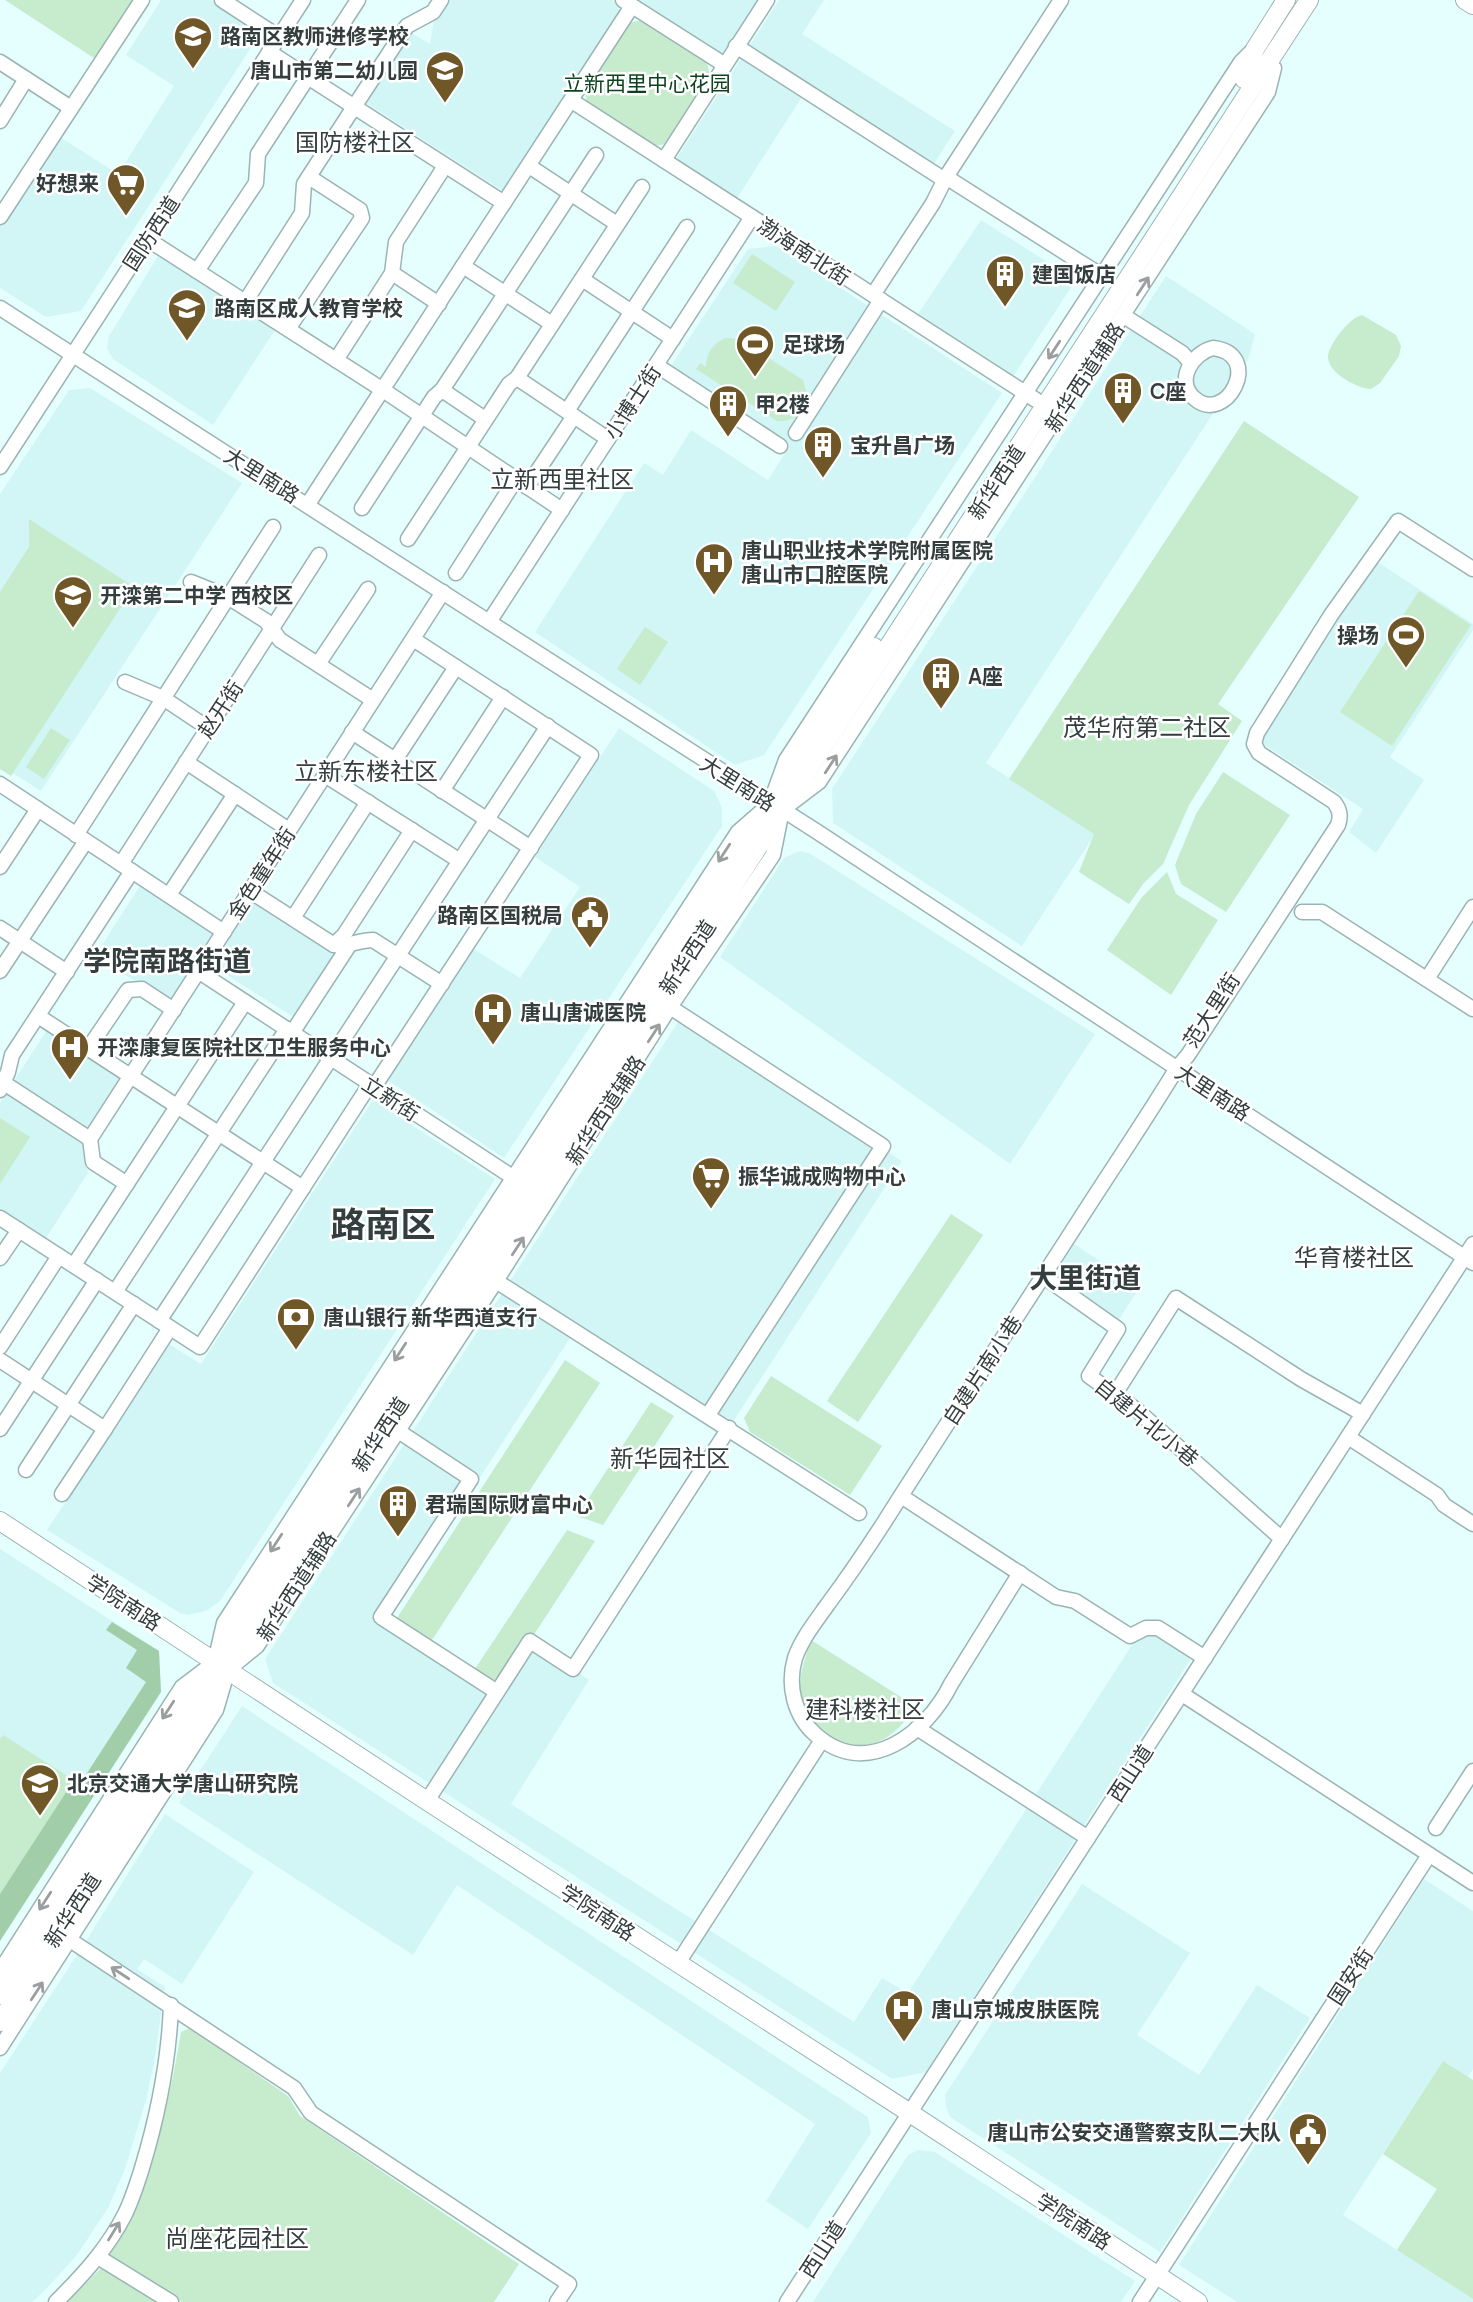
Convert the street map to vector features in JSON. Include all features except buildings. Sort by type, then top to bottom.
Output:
[{"type":"main road","points":[[1251,80],[1255,49],[1286,0]]},
{"type":"main road","name":"新华西道","points":[[0,1995],[221,1666],[776,807],[1251,80],[1294,0]]},
{"type":"main road","name":"新华西道","points":[[0,2022],[221,1666],[392,1427],[1031,397],[1309,0]]},
{"type":"main road","points":[[1251,80],[1274,68],[1320,0]]},
{"type":"main road","points":[[1465,0],[1473,5]]},
{"type":"main road","name":"学院南路","points":[[0,1521],[1198,2302]]},
{"type":"street","points":[[0,217],[142,0]]},
{"type":"street","points":[[222,0],[279,37]]},
{"type":"street","name":"国防西道","points":[[0,467],[303,0]]},
{"type":"street","points":[[197,271],[256,183],[258,154],[358,0]]},
{"type":"street","points":[[245,302],[302,213],[304,184],[407,26],[433,12],[441,0]]},
{"type":"street","points":[[664,160],[716,83],[724,65],[766,0]]},
{"type":"street","points":[[796,433],[933,204],[946,177],[1060,0]]},
{"type":"street","points":[[308,504],[572,101],[627,3],[724,65]]},
{"type":"street","points":[[736,46],[940,177],[946,177],[1102,276]]},
{"type":"street","name":"新华西道辅路","points":[[1031,397],[1102,276],[1241,62],[1255,49]]},
{"type":"street","points":[[269,52],[504,203]]},
{"type":"street","points":[[0,62],[71,108]]},
{"type":"street","name":"新华西道辅路","points":[[0,2048],[216,1710],[224,1623],[737,832],[820,782],[1268,92],[1274,68]]},
{"type":"street","points":[[0,121],[26,79]]},
{"type":"street","name":"渤海南北街","points":[[572,101],[1031,397]]},
{"type":"street","points":[[362,508],[596,155]]},
{"type":"street","points":[[336,360],[392,274],[396,242],[445,166]]},
{"type":"street","points":[[529,166],[617,224]]},
{"type":"street","points":[[288,330],[362,218],[360,210],[309,177]]},
{"type":"street","points":[[408,539],[485,419],[509,384],[517,378],[642,187]]},
{"type":"street","name":"小博士街","points":[[489,622],[752,217]]},
{"type":"street","points":[[456,573],[571,414],[687,227]]},
{"type":"street","points":[[147,239],[383,390],[562,510]]},
{"type":"street","points":[[463,267],[552,324]]},
{"type":"street","points":[[392,274],[439,304]]},
{"type":"street","points":[[582,279],[673,339]]},
{"type":"street","name":"大里南路","points":[[0,308],[776,807],[1469,1260]]},
{"type":"street","points":[[1124,316],[1182,352],[1191,363]]},
{"type":"street","points":[[656,365],[780,446]]},
{"type":"street","points":[[517,378],[608,439]]},
{"type":"street","points":[[442,390],[485,419]]},
{"type":"street","name":"范大里街","points":[[1177,1068],[1340,819],[1339,809],[1334,802],[1259,752],[1254,744],[1257,733],[1331,615],[1398,522],[1473,567]]},
{"type":"street","points":[[0,971],[163,698],[273,527]]},
{"type":"street","name":"赵开街","points":[[3,1078],[12,1055],[67,972],[186,762],[319,555]]},
{"type":"street","points":[[191,582],[228,597],[266,621],[280,640],[373,700]]},
{"type":"street","points":[[317,664],[368,589]]},
{"type":"street","name":"金色童年街","points":[[90,1139],[443,592]]},
{"type":"street","points":[[0,1217],[200,1347],[592,755],[413,639]]},
{"type":"street","points":[[395,760],[456,667]]},
{"type":"street","points":[[125,682],[163,698],[208,728]]},
{"type":"street","points":[[442,790],[503,697]]},
{"type":"street","points":[[62,1494],[105,1429],[262,1162],[548,726]]},
{"type":"street","points":[[352,732],[531,848]]},
{"type":"street","points":[[186,762],[289,830]]},
{"type":"street","points":[[325,775],[460,861]]},
{"type":"street","points":[[0,784],[224,932]]},
{"type":"street","points":[[169,895],[235,794]]},
{"type":"street","points":[[293,918],[368,802]]},
{"type":"street","name":"新华西道辅路","points":[[392,1427],[496,1281],[670,1007],[773,855],[776,807]]},
{"type":"street","points":[[0,867],[38,809]]},
{"type":"street","points":[[115,1292],[289,1031],[341,946],[344,935],[412,830]]},
{"type":"street","points":[[250,891],[341,946],[361,940],[373,940],[442,984]]},
{"type":"street","points":[[1427,979],[1473,907]]},
{"type":"street","points":[[1302,912],[1322,912],[1473,1009]]},
{"type":"street","points":[[0,928],[67,972]]},
{"type":"street","name":"立新街","points":[[198,971],[514,1178]]},
{"type":"street","points":[[88,1049],[128,990],[142,989],[174,1010]]},
{"type":"street","points":[[74,1265],[245,1002]]},
{"type":"street","points":[[670,1007],[883,1146],[708,1415]]},
{"type":"street","points":[[38,1016],[303,1188]]},
{"type":"street","name":"自建片南小巷","points":[[822,1740],[806,1724],[793,1698],[795,1658],[810,1629],[872,1542],[1177,1068]]},
{"type":"street","points":[[3,1078],[90,1139],[93,1162],[127,1184]]},
{"type":"street","points":[[0,1258],[19,1230]]},
{"type":"street","name":"西山道","points":[[787,2302],[1363,1414],[1469,1260],[1473,1244]]},
{"type":"street","points":[[0,1347],[59,1256]]},
{"type":"street","name":"自建片北小巷","points":[[1043,1276],[1118,1329],[1089,1376],[1152,1423],[1282,1539]]},
{"type":"street","points":[[0,1429],[97,1280]]},
{"type":"street","points":[[496,1281],[859,1513]]},
{"type":"street","points":[[1115,1394],[1176,1298],[1301,1379],[1363,1414]]},
{"type":"street","points":[[26,1470],[134,1304]]},
{"type":"street","points":[[0,1360],[105,1429]]},
{"type":"street","points":[[392,1427],[471,1479],[381,1616],[496,1692]]},
{"type":"street","points":[[427,1801],[530,1641],[573,1669],[729,1428]]},
{"type":"street","points":[[1348,1437],[1437,1495],[1444,1505],[1473,1524]]},
{"type":"street","points":[[901,1496],[1056,1597],[1075,1601],[1130,1636],[1146,1628],[1158,1628],[1205,1658]]},
{"type":"street","points":[[678,1964],[822,1740],[857,1753],[884,1750],[930,1718],[1020,1573]]},
{"type":"street","points":[[0,1971],[182,1688],[221,1666]]},
{"type":"street","points":[[1182,1694],[1473,1883]]},
{"type":"street","points":[[917,1728],[1088,1838]]},
{"type":"street","points":[[1436,1828],[1473,1771]]},
{"type":"street","name":"国安街","points":[[1131,2302],[1154,2274],[1264,2113],[1271,2096],[1429,1855]]},
{"type":"street","points":[[70,1940],[294,2088],[311,2113],[569,2284],[557,2302]]},
{"type":"street","points":[[56,2302],[99,2257],[125,2214],[150,2142],[170,2041],[171,2005]]},
{"type":"street","points":[[99,2257],[171,2302]]},
{"type":"street","name":"国安街","points":[[1140,2302],[1154,2274]]},
{"type":"shaded area","points":[[161,0],[211,0],[261,32],[81,311],[46,317],[0,288],[0,222],[57,135],[118,174],[174,86],[126,55]]},
{"type":"shaded area","points":[[446,0],[612,0],[619,5],[619,12],[503,191],[366,103],[412,33],[430,44],[434,19]]},
{"type":"shaded area","points":[[631,0],[761,0],[723,59]]},
{"type":"shaded area","points":[[779,0],[824,0],[802,34],[955,131],[926,176],[802,97],[737,198],[676,159]]},
{"type":"shaded area","name":"建国饭店","points":[[981,220],[1076,280],[1012,378],[916,317]]},
{"type":"shaded area","points":[[776,246],[1002,393],[764,755],[735,765],[535,632],[644,463],[663,475],[691,430],[768,480],[790,445],[671,366],[748,249]]},
{"type":"shaded area","name":"路南区成人教育学校","points":[[158,256],[275,330],[213,425],[113,359],[107,348],[109,336]]},
{"type":"shaded area","points":[[1166,276],[1255,334],[1249,358],[986,763],[1095,834],[1022,946],[833,823],[832,789]]},
{"type":"shaded area","name":"开滦第二中学 西校区","points":[[90,388],[242,483],[41,791],[0,765],[0,494],[69,390]]},
{"type":"shaded area","points":[[1373,559],[1473,624],[1473,630],[1390,757],[1424,780],[1376,853],[1349,832],[1363,809],[1263,744],[1259,735]]},
{"type":"shaded area","points":[[619,728],[714,791],[722,807],[722,826],[504,1158],[386,1079],[472,948],[520,978],[580,887],[535,857]]},
{"type":"shaded area","points":[[800,851],[809,853],[1095,1034],[1010,1164],[720,957],[784,858]]},
{"type":"shaded area","points":[[141,884],[215,933],[169,1002],[95,956]]},
{"type":"shaded area","points":[[255,899],[349,958],[306,1025],[212,966]]},
{"type":"shaded area","points":[[680,1019],[902,1161],[723,1437],[570,1338],[386,1623],[499,1697],[534,1644],[589,1680],[511,1804],[854,2022],[882,1978],[908,1993],[1146,1623],[1194,1654],[926,2072],[892,2079],[273,1683],[265,1659]]},
{"type":"shaded area","name":"开滦康复医院社区卫生服务中心","points":[[49,1027],[127,1077],[90,1135],[12,1084]]},
{"type":"shaded area","points":[[8,1090],[84,1140],[88,1173],[44,1241],[0,1213],[0,1103]]},
{"type":"shaded area","points":[[373,1100],[495,1179],[220,1601],[206,1611],[187,1615],[180,1613],[47,1530],[169,1344],[201,1364]]},
{"type":"shaded area","points":[[1074,1244],[1140,1287],[1114,1327],[1049,1284]]},
{"type":"shaded area","name":"北京交通大学唐山研究院","points":[[0,1549],[159,1651],[161,1692],[0,1941]]},
{"type":"shaded area","points":[[242,1706],[868,2117],[871,2133],[808,2229],[766,2201],[815,2124],[457,1885],[413,1955],[179,1803]]},
{"type":"shaded area","points":[[165,1814],[254,1872],[182,1984],[144,1959],[137,1969],[165,1987],[146,2100],[125,2169],[108,2208],[77,2255],[46,2289],[32,2302],[0,2302],[0,2073]]},
{"type":"shaded area","points":[[1424,1879],[1473,1911],[1473,2069],[1468,2077],[1443,2061],[1343,2215],[1473,2299],[1473,2302],[1237,2302],[1179,2265]]},
{"type":"shaded area","points":[[1082,1884],[1190,1953],[1137,2035],[1199,2075],[1257,1985],[1310,2018],[1160,2252],[950,2117],[946,2107],[945,2095]]},
{"type":"shaded area","points":[[918,2150],[935,2152],[1135,2281],[1121,2302],[813,2302],[908,2155]]},
{"type":"green space","points":[[5,0],[136,0],[97,60]]},
{"type":"green space","name":"立新西里中心花园","points":[[642,20],[707,63],[710,75],[666,144],[653,146],[587,104],[585,92],[629,23]]},
{"type":"green space","points":[[752,254],[795,282],[776,311],[733,283]]},
{"type":"green space","points":[[1362,315],[1396,335],[1401,346],[1399,356],[1380,383],[1371,389],[1359,386],[1338,374],[1329,363],[1328,357],[1341,332]]},
{"type":"green space","points":[[726,338],[739,339],[803,380],[808,398],[801,413],[788,420],[777,421],[696,369],[700,363],[706,367],[711,349]]},
{"type":"green space","points":[[1244,421],[1359,497],[1218,704],[1242,721],[1189,805],[1163,864],[1143,884],[1129,904],[1079,872],[1094,834],[1009,779]]},
{"type":"green space","points":[[29,519],[134,587],[11,776],[0,769],[0,592],[29,547]]},
{"type":"green space","name":"操场","points":[[1419,591],[1471,625],[1392,746],[1340,712]]},
{"type":"green space","points":[[645,627],[668,642],[640,685],[617,669]]},
{"type":"green space","points":[[51,728],[70,740],[44,779],[26,767]]},
{"type":"green space","points":[[1223,772],[1290,815],[1226,912],[1181,884],[1175,865],[1196,814]]},
{"type":"green space","points":[[1167,872],[1176,894],[1218,920],[1171,995],[1107,950],[1142,897]]},
{"type":"green space","points":[[0,1118],[30,1137],[0,1184]]},
{"type":"green space","points":[[951,1214],[983,1235],[858,1422],[827,1401]]},
{"type":"green space","points":[[565,1360],[600,1383],[432,1640],[397,1618]]},
{"type":"green space","points":[[771,1376],[882,1446],[850,1495],[750,1432],[744,1418]]},
{"type":"green space","points":[[651,1402],[674,1416],[603,1525],[577,1516]]},
{"type":"green space","points":[[567,1530],[595,1541],[507,1676],[493,1680],[475,1669]]},
{"type":"green space","points":[[112,1622],[159,1651],[161,1692],[0,1941],[0,1894],[74,1780],[80,1784],[146,1682],[126,1668],[137,1650],[106,1630]]},
{"type":"green space","points":[[811,1640],[915,1706],[897,1730],[878,1742],[858,1746],[833,1739],[813,1723],[805,1713],[800,1688]]},
{"type":"green space","points":[[3,1735],[74,1780],[0,1894],[0,1739]]},
{"type":"green space","points":[[190,2028],[288,2096],[300,2116],[519,2264],[494,2302],[182,2302],[109,2255],[136,2202],[146,2175],[163,2119],[181,2032]]},
{"type":"green space","points":[[1443,2061],[1473,2080],[1473,2299],[1397,2250],[1437,2189],[1383,2154]]},
{"type":"green space","points":[[104,2265],[161,2302],[67,2302]]},
{"type":"place","name":"路南区教师进修学校","points":[[193,70]]},
{"type":"place","name":"唐山市第二幼儿园","points":[[445,104]]},
{"type":"place","name":"好想来","points":[[126,217]]},
{"type":"place","name":"建国饭店","points":[[1005,308]]},
{"type":"place","name":"路南区成人教育学校","points":[[187,342]]},
{"type":"place","name":"足球场","points":[[755,378]]},
{"type":"place","name":"C座","points":[[1123,425]]},
{"type":"place","name":"甲2楼","points":[[728,438]]},
{"type":"place","name":"宝升昌广场","points":[[823,479]]},
{"type":"place","name":"唐山职业技术学院附属医院 唐山市口腔医院","points":[[714,596]]},
{"type":"place","name":"开滦第二中学 西校区","points":[[73,629]]},
{"type":"place","name":"操场","points":[[1406,669]]},
{"type":"place","name":"A座","points":[[941,710]]},
{"type":"place","name":"路南区国税局","points":[[590,949]]},
{"type":"place","name":"唐山唐诚医院","points":[[493,1046]]},
{"type":"place","name":"开滦康复医院社区卫生服务中心","points":[[70,1081]]},
{"type":"place","name":"振华诚成购物中心","points":[[711,1210]]},
{"type":"place","name":"唐山银行 新华西道支行","points":[[296,1351]]},
{"type":"place","name":"君瑞国际财富中心","points":[[398,1538]]},
{"type":"place","name":"北京交通大学唐山研究院","points":[[40,1817]]},
{"type":"place","name":"唐山京城皮肤医院","points":[[904,2043]]},
{"type":"place","name":"唐山市公安交通警察支队二大队","points":[[1308,2166]]},
{"type":"district","name":"国防楼社区","points":[[355,141]]},
{"type":"district","name":"立新西里社区","points":[[562,478]]},
{"type":"district","name":"茂华府第二社区","points":[[1147,726]]},
{"type":"district","name":"立新东楼社区","points":[[366,770]]},
{"type":"district","name":"学院南路街道","points":[[167,960]]},
{"type":"district","name":"路南区","points":[[383,1224]]},
{"type":"district","name":"华育楼社区","points":[[1354,1256]]},
{"type":"district","name":"大里街道","points":[[1085,1277]]},
{"type":"district","name":"新华园社区","points":[[670,1457]]},
{"type":"district","name":"建科楼社区","points":[[865,1708]]},
{"type":"district","name":"尚座花园社区","points":[[237,2237]]}]
